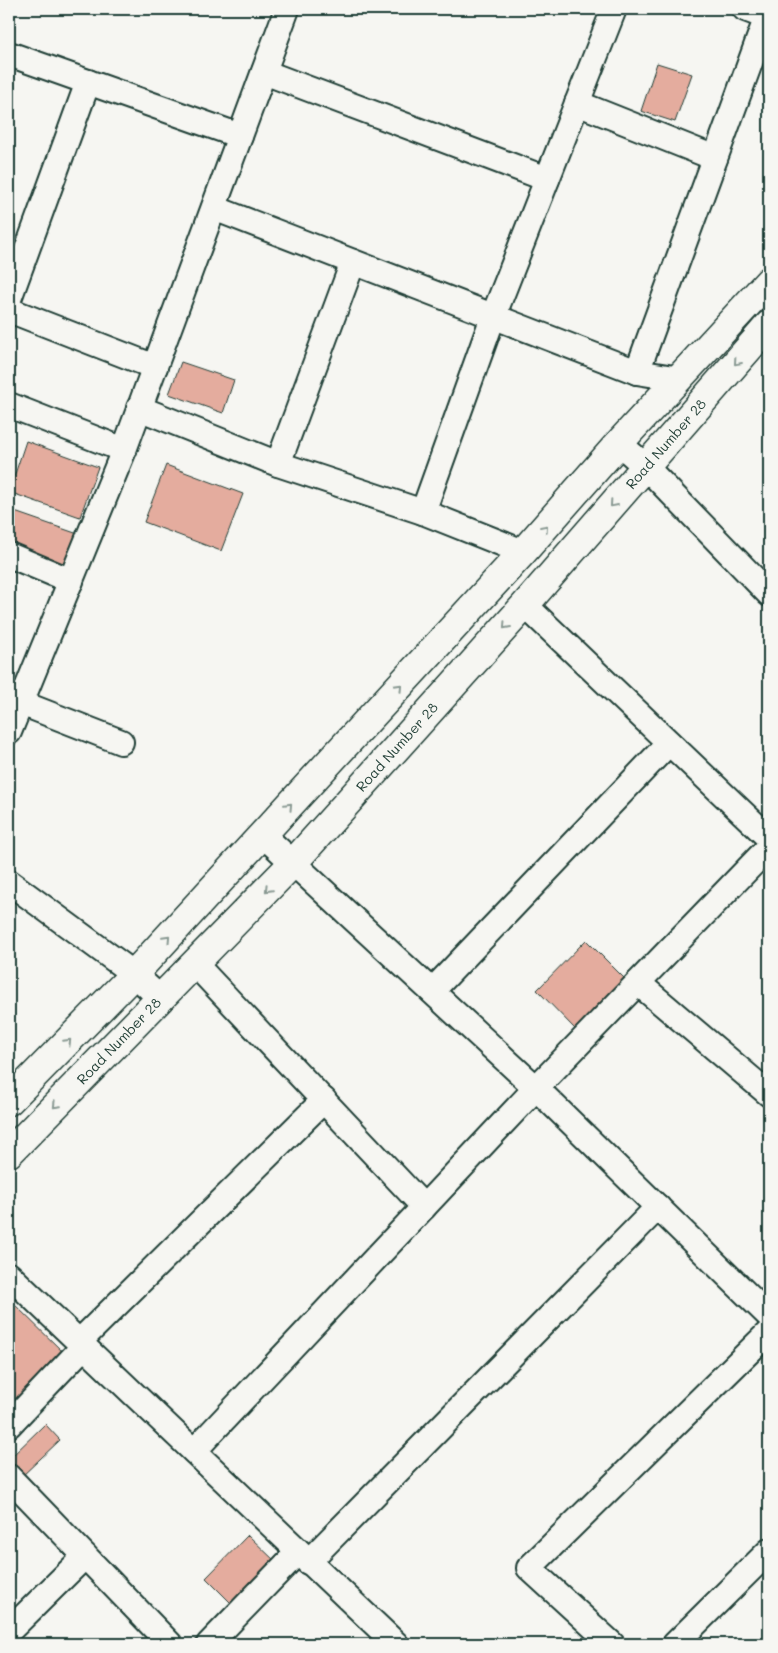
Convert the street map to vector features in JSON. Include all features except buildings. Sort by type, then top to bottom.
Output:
[{"type":"street","points":[[9,732],[124,450],[288,9]]},
{"type":"street","points":[[423,512],[493,317],[614,9]]},
{"type":"street","points":[[637,372],[769,15],[745,9]]},
{"type":"street","points":[[9,54],[240,136]]},
{"type":"street","points":[[264,72],[547,179]]},
{"type":"street","points":[[9,299],[88,82]]},
{"type":"street","points":[[577,103],[715,158]]},
{"type":"street","points":[[214,208],[637,372],[680,379]]},
{"type":"street","points":[[278,464],[353,262]]},
{"type":"street","points":[[9,1101],[134,974],[523,552],[619,443],[769,281]]},
{"type":"street","points":[[9,310],[155,366]]},
{"type":"street","name":"Road Number 28","points":[[9,1153],[293,863],[525,605],[769,325]]},
{"type":"street","points":[[9,405],[124,450]]},
{"type":"street","points":[[139,408],[278,464],[423,512],[523,552]]},
{"type":"street","points":[[619,443],[646,467],[769,594]]},
{"type":"street","points":[[9,555],[70,581]]},
{"type":"street","points":[[525,605],[769,838]]},
{"type":"street","points":[[21,703],[121,742]]},
{"type":"street","points":[[432,991],[669,743]]},
{"type":"street","points":[[263,834],[536,1088],[769,1316]]},
{"type":"street","points":[[194,1451],[536,1088],[769,847]]},
{"type":"street","points":[[9,882],[134,974],[160,998]]},
{"type":"street","points":[[195,964],[424,1207]]},
{"type":"street","points":[[638,983],[767,1086]]},
{"type":"street","points":[[9,1425],[81,1344],[324,1100]]},
{"type":"street","points":[[209,1644],[303,1557],[658,1207]]},
{"type":"street","points":[[9,1275],[396,1644]]},
{"type":"street","points":[[612,1644],[529,1568],[769,1332]]},
{"type":"street","points":[[9,1477],[170,1644]]},
{"type":"street","points":[[675,1644],[769,1552]]},
{"type":"street","points":[[9,1631],[85,1556]]}]
